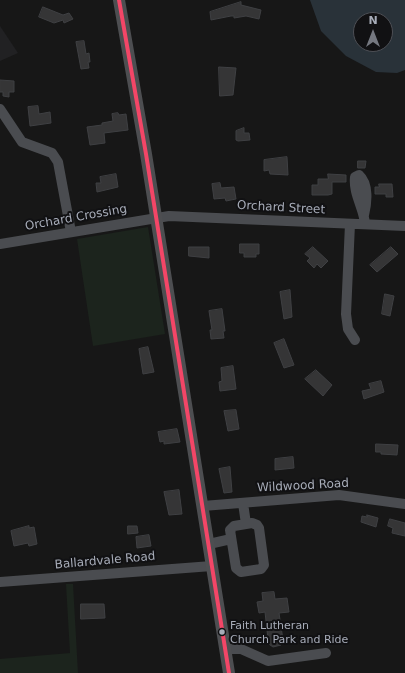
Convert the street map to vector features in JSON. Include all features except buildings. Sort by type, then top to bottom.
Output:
[{"type":"main road","points":[[119,0],[156,217],[229,673]]},
{"type":"street","points":[[0,108],[22,142],[52,153],[58,162],[72,232]]},
{"type":"street","name":"Orchard Street","points":[[156,217],[169,216],[350,224],[364,220],[405,226]]},
{"type":"street","name":"Orchard Crossing","points":[[0,244],[156,217]]},
{"type":"street","points":[[350,224],[346,314],[348,329],[355,340]]},
{"type":"street","name":"Wildwood Road","points":[[203,506],[339,495],[405,504]]},
{"type":"street","points":[[243,503],[246,524]]},
{"type":"street","points":[[254,523],[258,527],[264,562],[263,568],[242,573],[238,571],[230,532],[232,527],[246,524],[254,523]]},
{"type":"street","points":[[209,544],[231,539]]},
{"type":"street","name":"Ballardvale Road","points":[[0,582],[212,566]]},
{"type":"street","points":[[225,649],[241,649],[268,661],[326,653]]},
{"type":"shaded area","points":[[310,0],[405,0],[405,70],[397,73],[376,72],[346,56],[321,31]]},
{"type":"shaded area","points":[[0,26],[18,53],[0,61]]},
{"type":"shaded area","points":[[148,227],[165,334],[93,346],[77,239]]},
{"type":"shaded area","points":[[66,584],[73,584],[78,673],[0,673],[0,659],[70,653]]},
{"type":"transit line","points":[[119,0],[146,154],[229,673]]},
{"type":"place","name":"Faith Lutheran Church Park and Ride","points":[[222,632]]}]
